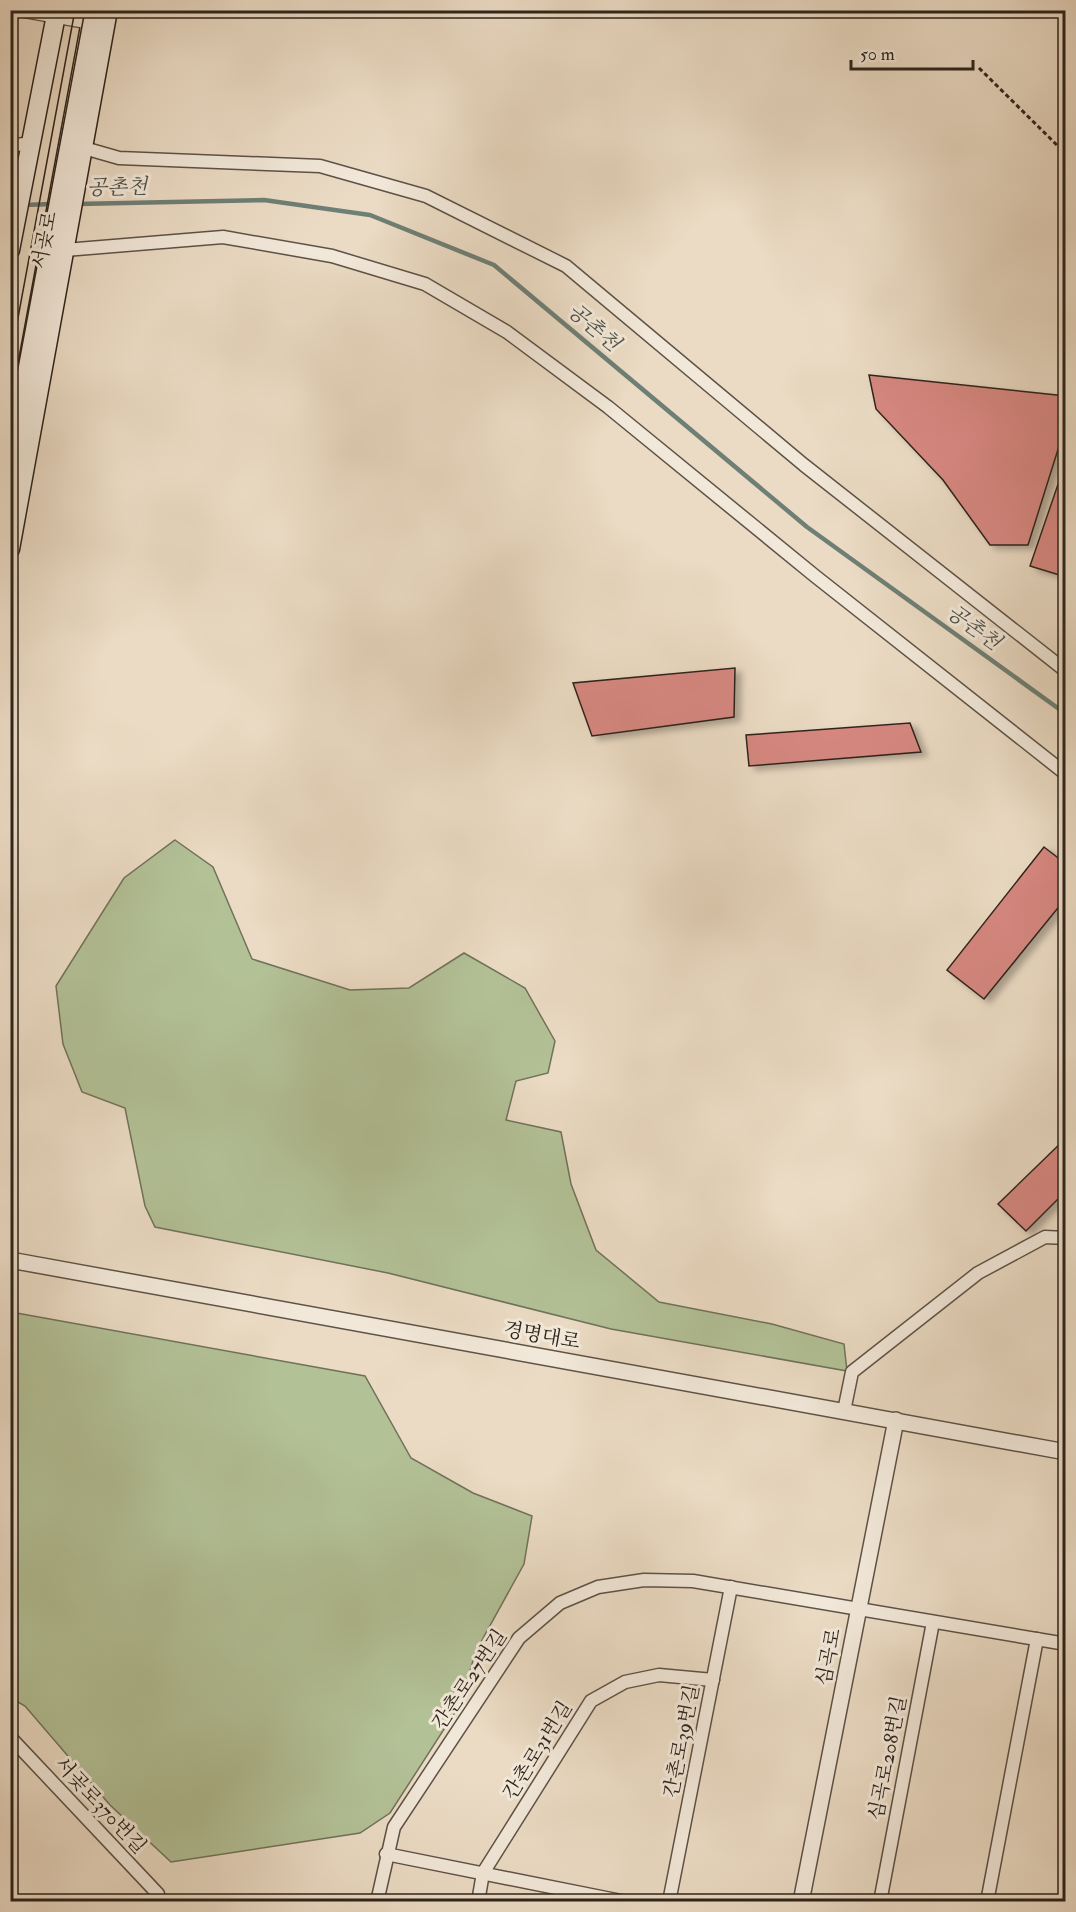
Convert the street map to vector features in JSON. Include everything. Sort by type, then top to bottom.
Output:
[{"type":"main road","name":"서곶로","points":[[11,248],[57,13]]},
{"type":"main road","name":"서곶로","points":[[73,166],[84,148],[100,17]]},
{"type":"main road","name":"서곶로","points":[[10,549],[100,17]]},
{"type":"main road","name":"서곶로","points":[[10,460],[61,247]]},
{"type":"street","points":[[27,10],[100,17]]},
{"type":"street","points":[[10,147],[29,152]]},
{"type":"street","points":[[84,148],[119,158],[320,166],[426,196],[566,266],[804,465],[1065,671]]},
{"type":"street","points":[[61,247],[223,237],[332,256],[425,284],[507,332],[608,407],[815,576],[1065,774]]},
{"type":"street","points":[[844,1411],[852,1372],[960,1287],[978,1273],[1045,1237],[1065,1238]]},
{"type":"street","name":"경명대로","points":[[10,1260],[1065,1452]]},
{"type":"street","name":"심곡로","points":[[801,1902],[896,1420]]},
{"type":"street","name":"간촌로27번길","points":[[377,1902],[386,1854],[394,1827],[519,1638],[560,1603],[598,1587],[644,1580],[693,1581],[859,1611]]},
{"type":"street","name":"간촌로39번길","points":[[669,1902],[731,1587]]},
{"type":"street","points":[[859,1611],[1065,1644]]},
{"type":"street","name":"심곡로208번길","points":[[880,1902],[933,1622]]},
{"type":"street","points":[[987,1902],[1037,1639]]},
{"type":"street","name":"간촌로31번길","points":[[478,1902],[483,1873],[591,1701],[625,1682],[659,1676],[712,1680]]},
{"type":"street","name":"서곶로370번길","points":[[10,1737],[158,1894],[157,1902]]},
{"type":"street","points":[[386,1854],[483,1873],[573,1896],[626,1902]]},
{"type":"path","points":[[979,68],[1065,154]]},
{"type":"green space","points":[[175,840],[213,867],[252,959],[350,990],[409,988],[464,953],[525,988],[555,1041],[548,1073],[516,1081],[506,1120],[561,1132],[571,1184],[596,1250],[659,1302],[772,1324],[844,1344],[847,1371],[611,1329],[388,1273],[155,1227],[145,1206],[125,1108],[82,1092],[63,1044],[56,986],[124,878]]},
{"type":"green space","points":[[11,1312],[365,1376],[411,1458],[473,1493],[532,1516],[524,1564],[476,1651],[459,1706],[390,1813],[360,1833],[171,1862],[110,1805],[25,1706],[11,1698]]},
{"type":"building","points":[[869,375],[1066,396],[1066,424],[1028,545],[990,545],[943,480],[876,409]]},
{"type":"building","points":[[1066,461],[1066,577],[1030,566]]},
{"type":"building","points":[[735,668],[734,717],[592,736],[573,683]]},
{"type":"building","points":[[910,723],[921,752],[749,766],[746,735]]},
{"type":"building","points":[[1044,847],[1066,864],[1066,898],[984,999],[947,970]]},
{"type":"building","points":[[1066,1138],[1066,1191],[1026,1231],[998,1204]]},
{"type":"waterway","name":"공촌천","points":[[77,204],[264,200],[370,215],[494,265],[807,527],[1066,714]]},
{"type":"waterway","name":"공촌천","points":[[23,205],[53,204]]},
{"type":"tram line","points":[[10,361],[75,10]]},
{"type":"tram line","points":[[10,410],[85,10]]}]
